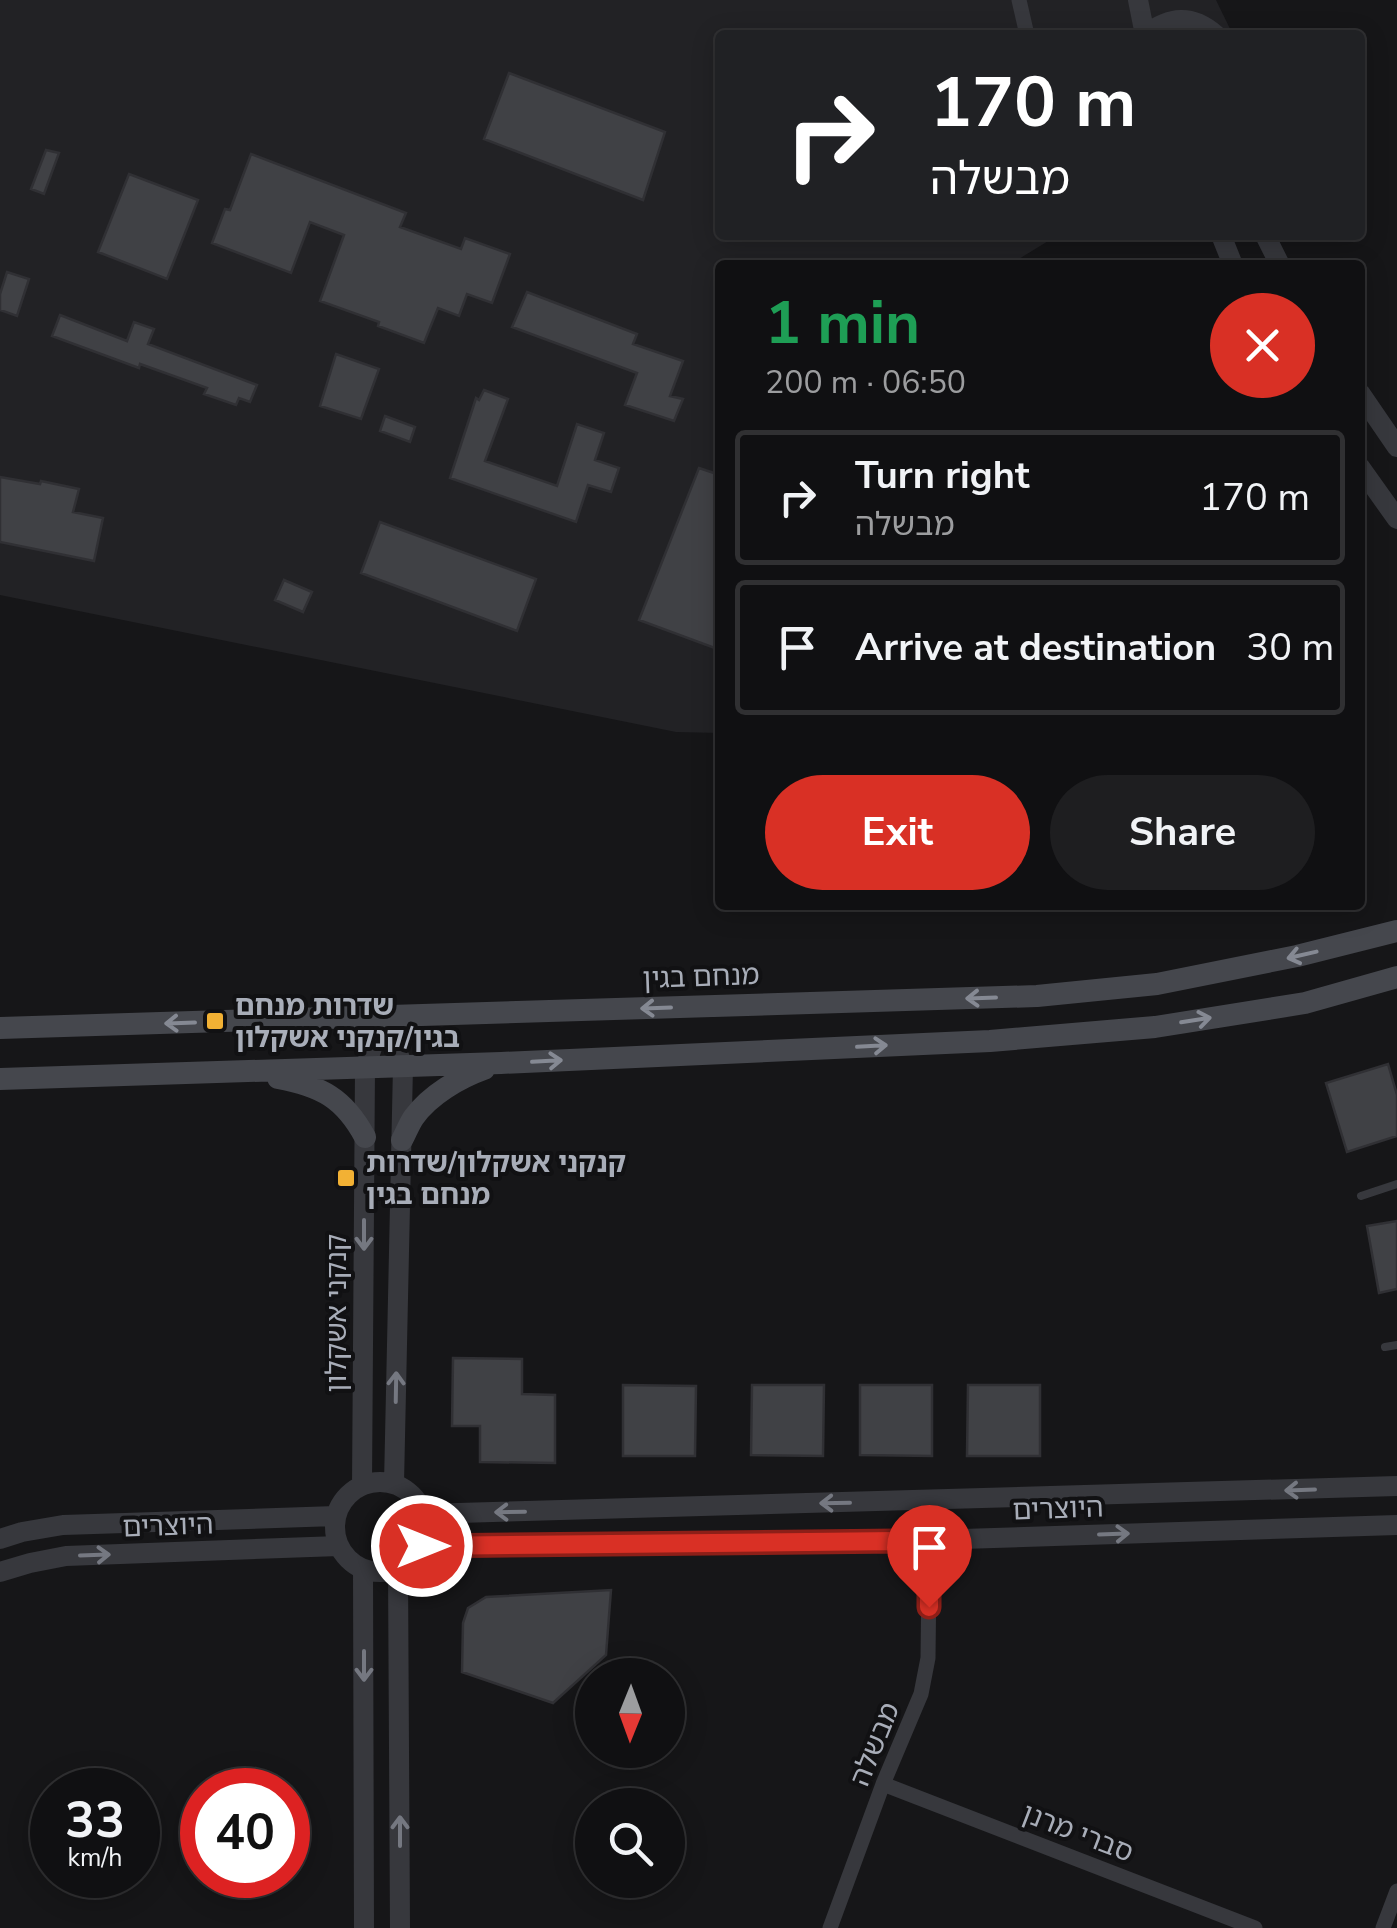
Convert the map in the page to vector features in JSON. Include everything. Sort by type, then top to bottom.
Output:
[{"type":"main road","name":"מנחם בגין","points":[[0,1028],[1037,996],[1157,984],[1397,931]]},
{"type":"main road","points":[[0,1080],[990,1041],[1155,1026],[1305,1002],[1397,977]]},
{"type":"main road","points":[[402,1140],[414,1116],[437,1095],[467,1075],[501,1063]]},
{"type":"main road","points":[[240,1072],[284,1078],[338,1100],[354,1116],[365,1137]]},
{"type":"street","points":[[1019,0],[1026,30]]},
{"type":"street","points":[[1138,0],[1144,30]]},
{"type":"street","points":[[1182,0],[1191,21]]},
{"type":"street","points":[[1152,30],[1174,20],[1191,21],[1210,30]]},
{"type":"street","points":[[1365,400],[1397,447]]},
{"type":"street","points":[[1365,474],[1397,520]]},
{"type":"street","points":[[383,1016],[403,1066],[394,1484]]},
{"type":"street","name":"קנקני אשקלון","points":[[362,1486],[366,1068],[383,1016]]},
{"type":"street","points":[[372,1482],[394,1484],[417,1501],[424,1514],[422,1546],[398,1568],[380,1572],[353,1564],[339,1546],[336,1516],[348,1495],[362,1486],[372,1482]]},
{"type":"street","name":"היוצרים","points":[[424,1514],[1397,1486]]},
{"type":"street","name":"היוצרים","points":[[0,1539],[63,1525],[336,1516]]},
{"type":"street","name":"היוצרים","points":[[422,1546],[960,1540],[1397,1526]]},
{"type":"street","points":[[898,1541],[929,1571],[960,1540]]},
{"type":"street","name":"היוצרים","points":[[0,1572],[66,1556],[339,1546]]},
{"type":"street","points":[[363,1568],[364,1928]]},
{"type":"street","points":[[398,1568],[400,1928]]},
{"type":"street","name":"מבשלה","points":[[830,1928],[926,1676],[929,1571]]},
{"type":"street","name":"סברי מרנן","points":[[884,1784],[1255,1928]]},
{"type":"street","points":[[1383,1928],[1397,1891]]},
{"type":"lane","points":[[1361,1196],[1397,1184]]},
{"type":"lane","points":[[1385,1346],[1397,1345]]},
{"type":"shaded area","points":[[0,0],[1216,0],[1231,30],[715,30],[715,240],[1050,240],[1017,260],[715,260],[715,733],[676,732],[0,595]]},
{"type":"building","points":[[509,73],[665,132],[643,200],[484,139]]},
{"type":"building","points":[[46,150],[59,153],[44,194],[31,189]]},
{"type":"building","points":[[251,154],[406,213],[400,227],[461,249],[465,238],[510,254],[492,303],[467,294],[459,316],[438,308],[424,343],[320,301],[344,235],[310,222],[291,273],[212,243],[225,209],[230,210]]},
{"type":"building","points":[[129,174],[198,200],[167,279],[98,252]]},
{"type":"building","points":[[7,272],[29,279],[17,316],[0,310]]},
{"type":"building","points":[[527,292],[637,334],[633,344],[683,361],[670,396],[683,399],[674,421],[625,405],[637,373],[512,327]]},
{"type":"building","points":[[60,315],[127,341],[134,322],[154,329],[148,344],[257,385],[250,402],[239,398],[236,405],[204,394],[207,388],[52,336]]},
{"type":"building","points":[[336,354],[379,369],[361,419],[320,406]]},
{"type":"building","points":[[484,390],[508,399],[485,461],[557,486],[577,424],[604,433],[595,460],[619,468],[611,492],[588,485],[576,522],[450,478],[476,398],[479,400]]},
{"type":"building","points":[[385,416],[415,427],[410,442],[380,431]]},
{"type":"building","points":[[699,468],[715,473],[715,648],[639,620]]},
{"type":"building","points":[[0,477],[79,489],[73,512],[103,518],[94,561],[0,542]]},
{"type":"building","points":[[380,522],[536,579],[517,631],[361,573]]},
{"type":"building","points":[[284,580],[312,592],[303,612],[275,600]]},
{"type":"building","points":[[1388,1064],[1397,1095],[1397,1136],[1347,1152],[1326,1083]]},
{"type":"building","points":[[1397,1221],[1397,1289],[1379,1293],[1367,1226]]},
{"type":"building","points":[[453,1358],[522,1359],[522,1394],[555,1395],[555,1463],[480,1462],[480,1426],[452,1426]]},
{"type":"building","points":[[623,1385],[696,1386],[695,1456],[623,1456]]},
{"type":"building","points":[[752,1385],[824,1385],[823,1456],[751,1455]]},
{"type":"building","points":[[860,1385],[932,1385],[932,1456],[860,1455]]},
{"type":"building","points":[[968,1385],[1040,1385],[1040,1456],[967,1456]]},
{"type":"building","points":[[611,1590],[606,1655],[575,1658],[575,1683],[553,1703],[462,1672],[463,1623],[468,1608],[486,1597]]},
{"type":"place","name":"שדרות מנחם בגין/קנקני אשקלון","points":[[215,1021]]},
{"type":"place","name":"קנקני אשקלון/שדרות מנחם בגין","points":[[346,1178]]},
{"type":"route","points":[[422,1546],[898,1541],[929,1571],[929,1607]]}]
